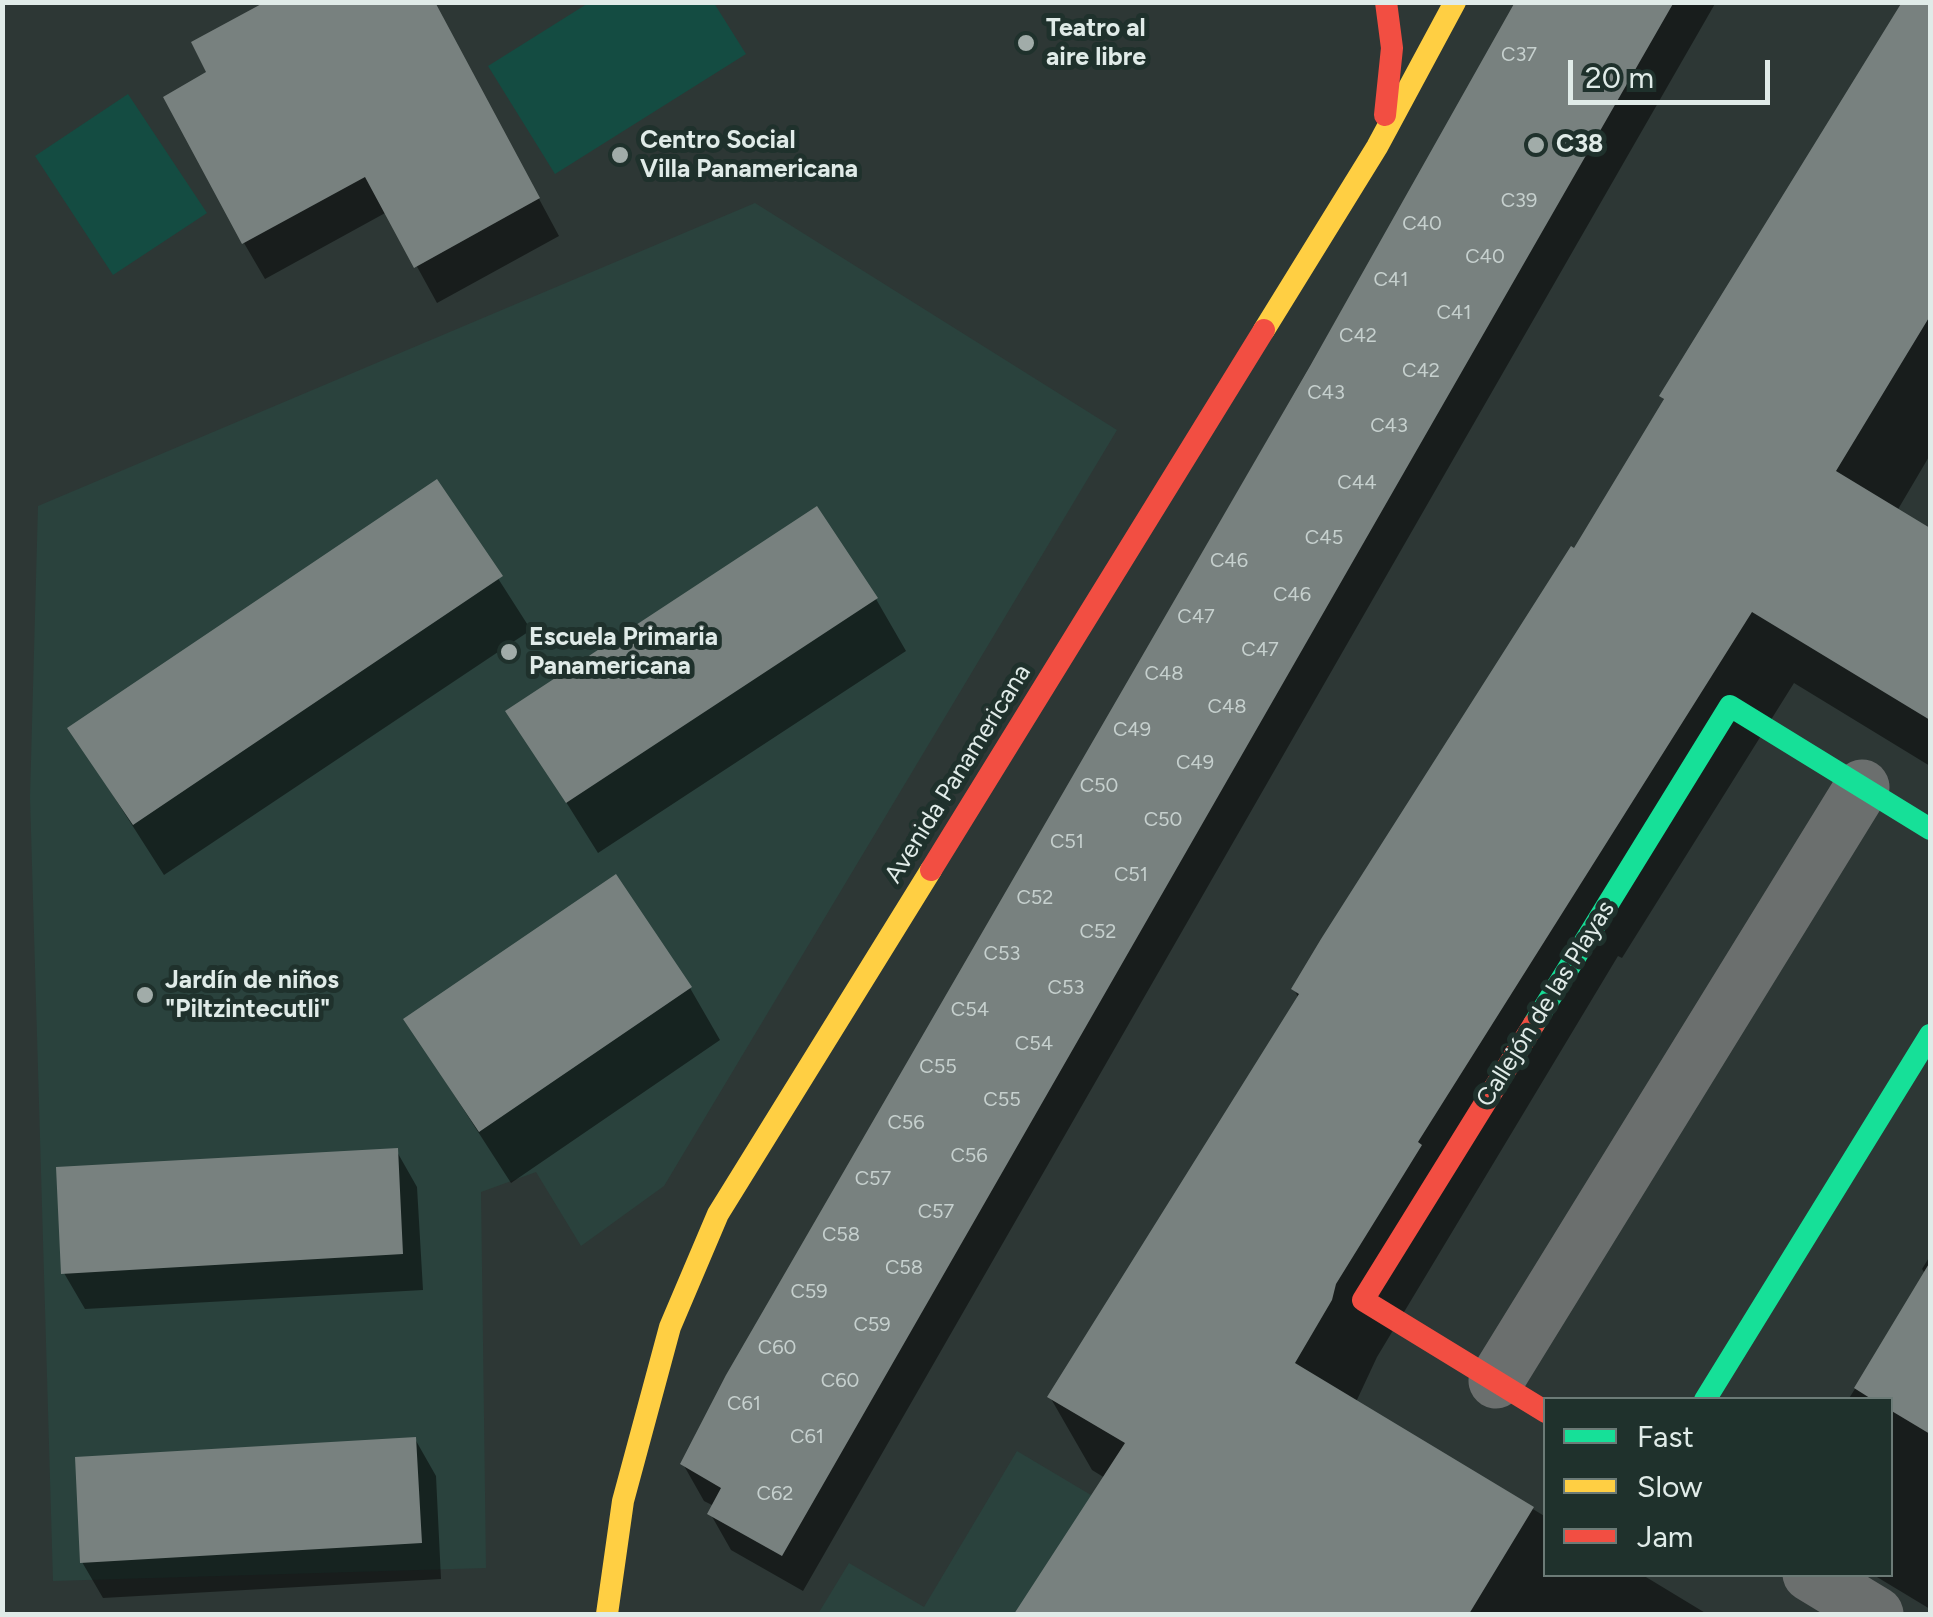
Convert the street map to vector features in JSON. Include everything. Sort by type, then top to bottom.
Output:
[{"type":"street","points":[[1377,147],[1389,98],[1392,48],[1386,2]]},
{"type":"street","name":"Avenida Panamericana","points":[[607,1614],[624,1501],[670,1328],[718,1214],[1377,147],[1455,2]]},
{"type":"street","name":"Callejón de las Playas","points":[[1543,1410],[1363,1300],[1730,706],[1930,829]]},
{"type":"street","points":[[1496,1381],[1862,787]]},
{"type":"street","points":[[1706,1397],[1930,1034]]},
{"type":"street","points":[[1815,1577],[1876,1614]]},
{"type":"shaded area","name":"Escuela Primaria Panamericana","points":[[755,203],[1117,430],[664,1186],[581,1246],[536,1172],[481,1192],[486,1568],[53,1581],[30,797],[38,506]]},
{"type":"shaded area","points":[[1017,1451],[1291,1614],[818,1614],[849,1563],[924,1607]]},
{"type":"green space","points":[[590,2],[714,3],[746,54],[555,174],[488,66]]},
{"type":"green space","points":[[128,94],[207,213],[113,275],[35,156]]},
{"type":"building","points":[[265,2],[435,2],[540,198],[414,268],[365,177],[242,244],[163,97],[206,72],[191,42]]},
{"type":"building","points":[[1515,2],[1674,2],[782,1556],[707,1514],[721,1488],[680,1464],[726,1375],[1310,366]]},
{"type":"building","points":[[1902,2],[1930,2],[1930,316],[1836,471],[1930,528],[1930,720],[1752,612],[1418,1142],[1422,1145],[1336,1284],[1332,1300],[1295,1363],[1534,1507],[1469,1614],[1014,1614],[1125,1443],[1047,1397],[1299,994],[1291,989],[1321,939],[1571,546],[1574,548],[1664,399],[1659,396]]},
{"type":"building","points":[[437,479],[503,576],[133,825],[67,728]]},
{"type":"building","points":[[817,506],[878,598],[566,803],[505,711]]},
{"type":"building","points":[[616,874],[692,987],[479,1132],[403,1019]]},
{"type":"building","points":[[398,1148],[403,1254],[61,1274],[56,1167]]},
{"type":"building","points":[[1930,1262],[1930,1434],[1893,1412],[1893,1397],[1868,1397],[1854,1388]]},
{"type":"building","points":[[416,1437],[422,1543],[80,1563],[75,1457]]},
{"type":"traffic: fast","points":[[1534,1024],[1730,706],[1930,829]]},
{"type":"traffic: fast","points":[[1707,1397],[1930,1035]]},
{"type":"traffic: slow","points":[[1264,330],[1377,147],[1455,2]]},
{"type":"traffic: slow","points":[[607,1614],[623,1501],[670,1327],[718,1214],[931,870]]},
{"type":"traffic: jam","points":[[1385,115],[1392,48],[1386,2]]},
{"type":"traffic: jam","points":[[931,870],[1264,330]]},
{"type":"traffic: jam","points":[[1534,1024],[1363,1300],[1543,1410]]},
{"type":"place","name":"Teatro al aire libre","points":[[1026,43]]},
{"type":"place","name":"C38","points":[[1536,145]]},
{"type":"place","name":"Centro Social Villa Panamericana","points":[[620,155]]},
{"type":"place","name":"Escuela Primaria Panamericana","points":[[509,652]]},
{"type":"place","name":"Jardín de niños \"Piltzintecutli\"","points":[[145,995]]}]
